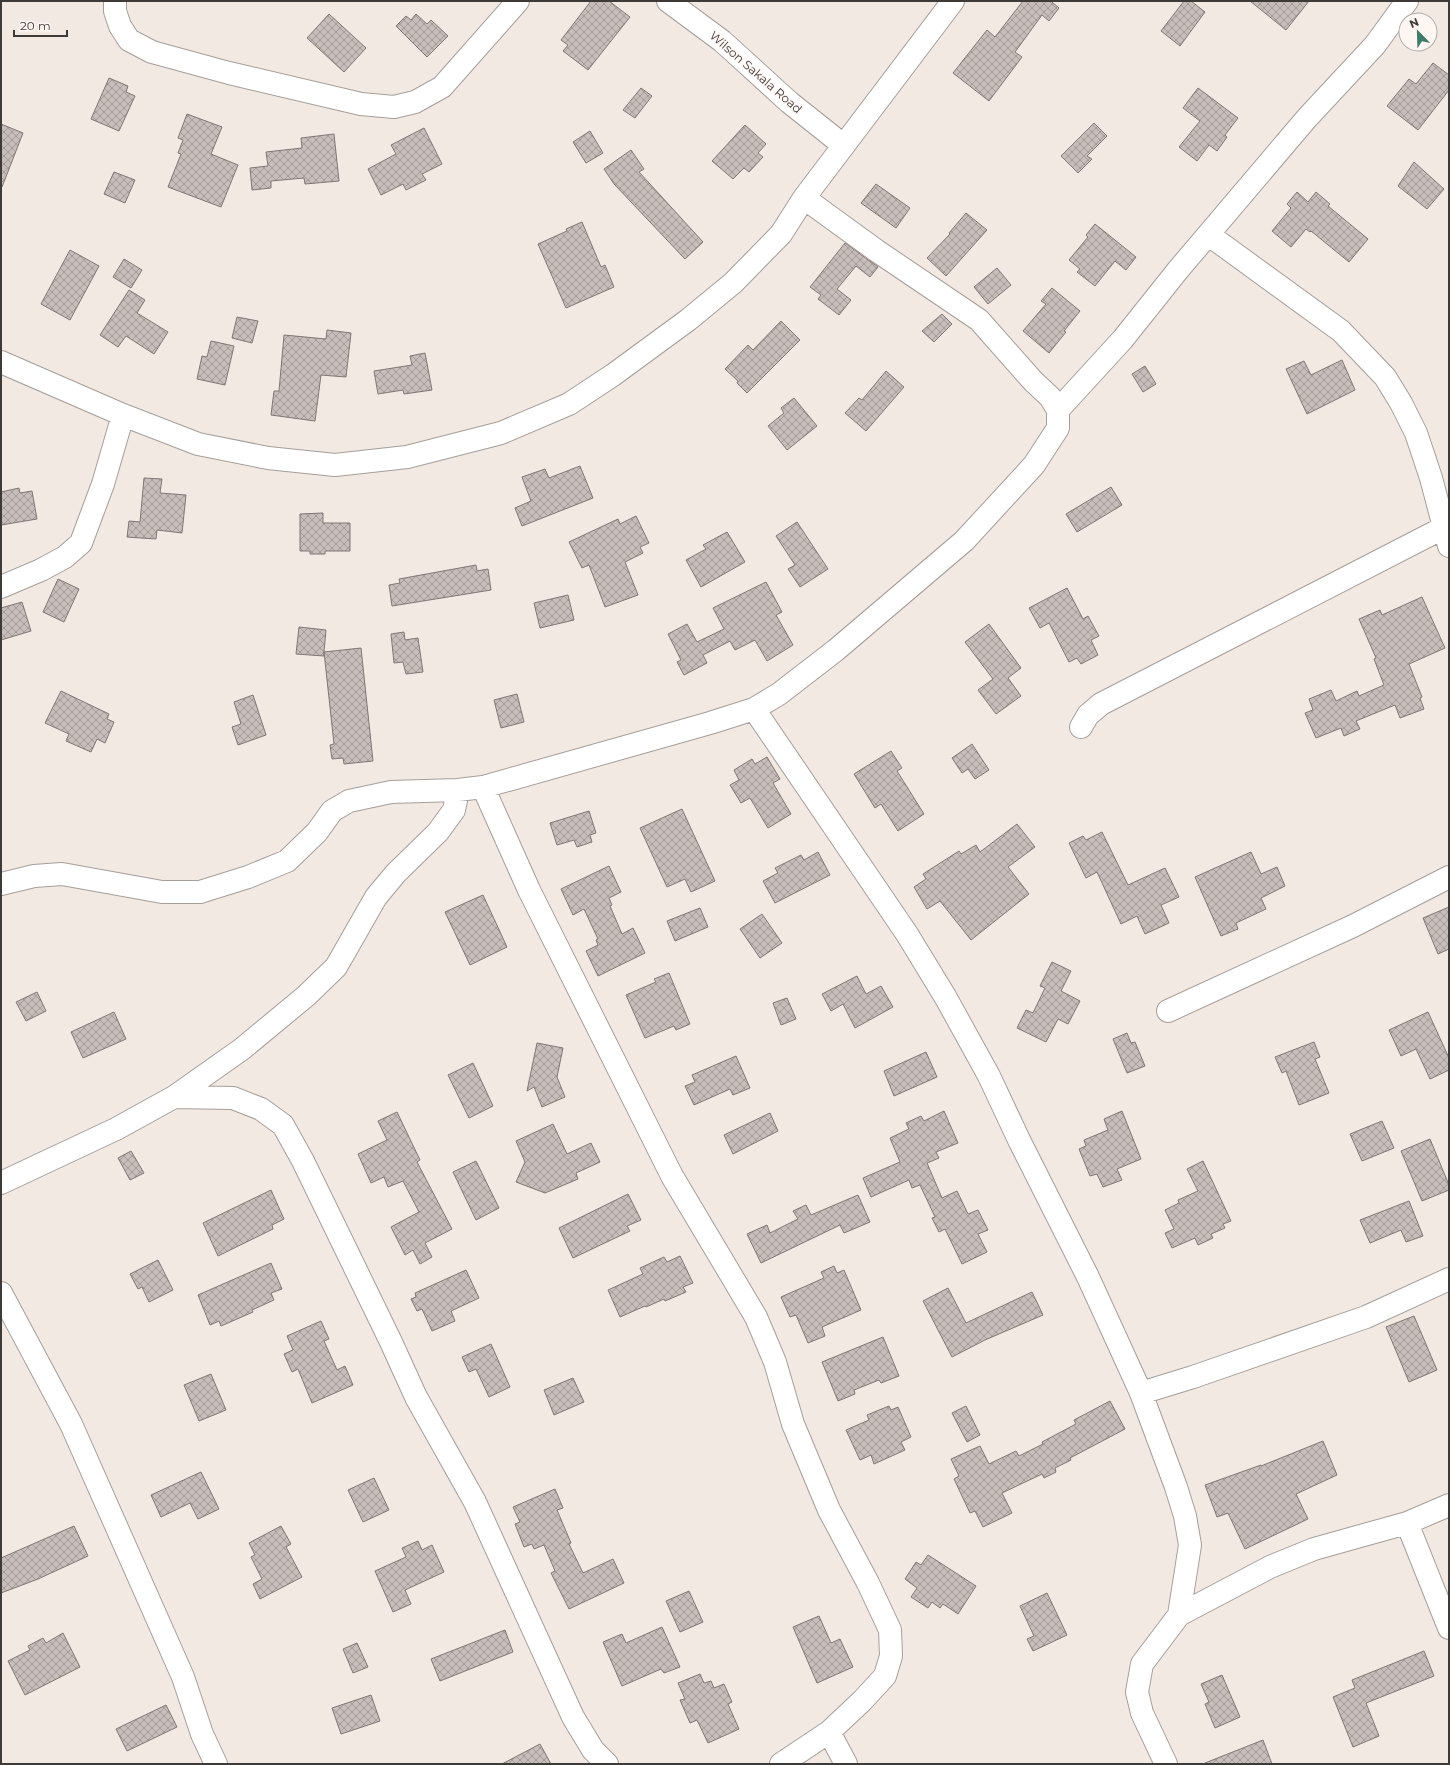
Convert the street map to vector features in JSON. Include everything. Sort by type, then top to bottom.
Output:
[{"type":"street","points":[[115,1],[115,11],[120,26],[130,40],[152,52],[229,73],[361,104],[394,107],[415,102],[442,87],[518,1]]},
{"type":"street","name":"Wilson Sakala Road","points":[[668,1],[722,41],[789,102],[843,145]]},
{"type":"street","points":[[1,362],[123,415],[198,444],[268,458],[335,465],[407,457],[501,433],[569,404],[613,375],[688,320],[733,283],[781,234],[804,198],[843,145],[953,1]]},
{"type":"street","points":[[1058,410],[1123,339],[1307,118],[1375,45],[1407,1]]},
{"type":"street","points":[[1,884],[34,876],[62,874],[162,892],[200,892],[248,877],[287,861],[317,832],[332,811],[349,801],[390,792],[458,790],[483,787],[634,745],[754,709],[779,694],[836,650],[964,541],[1034,465],[1058,428],[1058,410],[1050,397],[1033,381],[979,320],[877,251],[804,198]]},
{"type":"street","points":[[1081,727],[1088,715],[1101,704],[1446,537],[1431,478],[1416,433],[1401,403],[1385,377],[1341,331],[1209,235]]},
{"type":"street","points":[[1,587],[41,570],[64,557],[81,543],[103,484],[123,415]]},
{"type":"street","points":[[754,709],[907,934],[946,998],[989,1076],[1019,1140],[1085,1270],[1141,1393],[1185,1516],[1190,1545],[1179,1615]]},
{"type":"street","points":[[483,787],[529,890],[672,1176],[731,1278],[756,1317],[775,1362],[793,1424],[829,1510],[868,1583],[890,1630],[891,1656],[885,1676],[862,1701],[829,1732],[780,1764]]},
{"type":"street","points":[[1,1183],[116,1129],[174,1097],[242,1049],[306,996],[336,967],[376,897],[396,873],[438,832],[454,810],[458,790]]},
{"type":"street","points":[[1168,1011],[1353,926],[1449,877]]},
{"type":"street","points":[[174,1097],[233,1098],[261,1109],[283,1124],[327,1209],[392,1342],[416,1397],[475,1502],[573,1717],[593,1750],[607,1764]]},
{"type":"street","points":[[1141,1393],[1193,1377],[1366,1317],[1449,1279]]},
{"type":"street","points":[[1,1293],[71,1424],[183,1677],[202,1734],[216,1764]]},
{"type":"street","points":[[1166,1764],[1142,1713],[1137,1692],[1142,1664],[1179,1615],[1270,1567],[1321,1547],[1407,1523],[1449,1505]]},
{"type":"street","points":[[1407,1523],[1449,1628]]},
{"type":"street","points":[[829,1732],[846,1764]]},
{"type":"building","points":[[591,1],[609,1],[630,17],[588,70],[563,51],[568,45],[561,40]]},
{"type":"building","points":[[1023,1],[1053,1],[1052,2],[1059,8],[1049,21],[1042,15],[1015,52],[1022,57],[989,101],[953,73],[987,30],[995,37]]},
{"type":"building","points":[[1184,1],[1191,1],[1205,12],[1180,46],[1161,31]]},
{"type":"building","points":[[1250,1],[1309,1],[1286,30]]},
{"type":"building","points":[[329,14],[366,48],[344,72],[307,38]]},
{"type":"building","points":[[416,14],[427,24],[431,20],[448,36],[427,57],[396,26],[406,16],[411,20]]},
{"type":"building","points":[[1433,63],[1449,75],[1449,90],[1418,130],[1387,106],[1409,79],[1416,84]]},
{"type":"building","points":[[109,78],[128,86],[126,92],[135,96],[119,131],[91,119]]},
{"type":"building","points":[[641,88],[652,96],[635,118],[623,110]]},
{"type":"building","points":[[1198,88],[1238,118],[1225,135],[1227,137],[1217,151],[1209,145],[1197,161],[1179,147],[1200,121],[1183,108]]},
{"type":"building","points":[[187,114],[222,127],[211,154],[238,165],[221,207],[168,187],[181,154],[178,153],[183,140],[178,138]]},
{"type":"building","points":[[1094,123],[1107,136],[1087,156],[1092,159],[1078,173],[1061,156]]},
{"type":"building","points":[[1,124],[23,133],[2,187],[1,187]]},
{"type":"building","points":[[745,125],[766,144],[758,153],[763,157],[749,172],[744,168],[733,179],[712,161]]},
{"type":"building","points":[[424,128],[442,164],[422,174],[426,180],[406,190],[403,184],[381,195],[368,169],[396,154],[391,145]]},
{"type":"building","points":[[590,131],[603,153],[586,163],[573,142]]},
{"type":"building","points":[[334,134],[339,181],[305,184],[304,178],[271,181],[271,188],[252,190],[250,168],[268,166],[266,152],[302,148],[301,138]]},
{"type":"building","points":[[631,150],[644,169],[639,172],[703,242],[685,259],[614,184],[604,169]]},
{"type":"building","points":[[1414,162],[1444,189],[1427,209],[1398,186]]},
{"type":"building","points":[[114,172],[135,180],[125,203],[104,194]]},
{"type":"building","points":[[876,184],[910,208],[896,228],[861,203]]},
{"type":"building","points":[[1297,192],[1308,202],[1316,192],[1330,204],[1328,206],[1368,239],[1349,262],[1311,231],[1310,232],[1306,229],[1291,247],[1272,231],[1291,208],[1287,204]]},
{"type":"building","points":[[966,213],[987,230],[946,276],[927,258],[950,234],[949,233]]},
{"type":"building","points":[[582,222],[601,267],[605,265],[614,287],[566,308],[538,244],[567,231],[566,229]]},
{"type":"building","points":[[1095,224],[1136,257],[1126,270],[1115,261],[1095,286],[1077,272],[1080,269],[1069,260],[1088,237],[1086,235]]},
{"type":"building","points":[[845,243],[878,267],[870,277],[856,266],[837,289],[851,300],[839,315],[818,299],[821,295],[810,287]]},
{"type":"building","points":[[70,250],[99,266],[70,320],[41,304]]},
{"type":"building","points":[[124,259],[142,270],[131,288],[113,277]]},
{"type":"building","points":[[997,268],[1011,285],[988,304],[974,287]]},
{"type":"building","points":[[1052,288],[1080,311],[1064,331],[1066,332],[1049,353],[1023,331],[1046,304],[1041,301]]},
{"type":"building","points":[[129,290],[145,300],[137,313],[168,332],[154,354],[126,336],[118,347],[100,335]]},
{"type":"building","points":[[942,314],[952,324],[934,342],[922,331]]},
{"type":"building","points":[[237,317],[258,321],[252,343],[232,338]]},
{"type":"building","points":[[781,321],[800,340],[747,393],[737,383],[738,381],[725,369],[748,345],[753,350]]},
{"type":"building","points":[[327,330],[351,333],[346,377],[321,375],[315,421],[271,415],[274,391],[279,391],[284,335],[326,339]]},
{"type":"building","points":[[211,341],[234,346],[225,385],[197,379],[202,356],[207,357]]},
{"type":"building","points":[[425,353],[432,390],[404,394],[403,390],[378,394],[374,371],[412,365],[410,356]]},
{"type":"building","points":[[1342,360],[1355,390],[1307,414],[1286,369],[1304,361],[1311,375]]},
{"type":"building","points":[[1145,366],[1156,384],[1143,392],[1132,374]]},
{"type":"building","points":[[886,371],[904,387],[866,431],[845,413],[859,398],[862,400]]},
{"type":"building","points":[[794,398],[817,426],[787,450],[768,426],[784,413],[781,408]]},
{"type":"building","points":[[580,466],[593,498],[522,526],[515,508],[531,501],[522,477],[545,469],[549,478]]},
{"type":"building","points":[[144,478],[162,479],[160,493],[186,495],[182,533],[157,530],[156,539],[127,537],[129,521],[140,522]]},
{"type":"building","points":[[1111,487],[1122,505],[1077,532],[1066,514]]},
{"type":"building","points":[[19,488],[20,493],[32,491],[37,519],[1,525],[1,492]]},
{"type":"building","points":[[323,513],[323,523],[350,523],[350,551],[325,551],[325,554],[310,554],[310,551],[300,551],[300,514]]},
{"type":"building","points":[[636,516],[649,543],[640,547],[643,553],[625,562],[638,595],[605,607],[589,565],[582,568],[569,542],[618,519],[620,524]]},
{"type":"building","points":[[797,522],[828,569],[800,587],[788,569],[795,565],[776,536]]},
{"type":"building","points":[[727,532],[745,562],[701,587],[686,560],[706,549],[703,545]]},
{"type":"building","points":[[476,565],[477,571],[488,569],[491,590],[392,606],[389,585],[400,583],[399,579]]},
{"type":"building","points":[[58,579],[79,589],[64,622],[43,612]]},
{"type":"building","points":[[766,582],[782,612],[776,615],[793,645],[767,661],[755,640],[735,650],[730,641],[703,655],[707,663],[684,675],[677,662],[681,660],[668,634],[687,624],[697,642],[724,629],[713,608]]},
{"type":"building","points":[[1067,588],[1083,619],[1088,616],[1099,636],[1091,640],[1098,655],[1081,664],[1077,658],[1069,662],[1049,623],[1040,628],[1029,608]]},
{"type":"building","points":[[568,595],[574,620],[540,628],[534,603]]},
{"type":"building","points":[[1422,597],[1445,648],[1409,664],[1422,697],[1420,698],[1424,709],[1400,718],[1395,705],[1356,721],[1360,729],[1344,736],[1341,728],[1316,738],[1305,713],[1313,710],[1309,699],[1331,690],[1336,701],[1357,691],[1359,696],[1384,685],[1374,659],[1376,658],[1359,619],[1380,610],[1382,615]]},
{"type":"building","points":[[22,602],[31,631],[1,640],[1,608]]},
{"type":"building","points":[[989,624],[1021,668],[1008,678],[1021,696],[996,714],[978,690],[993,679],[965,642]]},
{"type":"building","points":[[299,627],[326,630],[324,656],[296,654]]},
{"type":"building","points":[[404,632],[405,640],[418,638],[423,672],[406,674],[403,662],[394,663],[391,634]]},
{"type":"building","points":[[361,648],[373,761],[344,764],[343,758],[332,759],[330,745],[334,744],[324,652]]},
{"type":"building","points":[[61,691],[109,714],[107,719],[114,722],[105,743],[97,739],[91,752],[66,741],[69,734],[45,723]]},
{"type":"building","points":[[517,694],[524,722],[501,728],[494,700]]},
{"type":"building","points":[[253,695],[266,735],[238,745],[232,727],[241,724],[234,702]]},
{"type":"building","points":[[972,744],[989,770],[975,779],[968,769],[962,773],[952,758]]},
{"type":"building","points":[[891,751],[902,768],[897,771],[924,814],[898,831],[881,804],[875,808],[854,774]]},
{"type":"building","points":[[767,757],[780,779],[773,783],[791,814],[768,828],[750,798],[741,803],[730,785],[739,780],[734,770],[752,759],[755,764]]},
{"type":"building","points":[[682,809],[715,881],[691,892],[685,879],[667,887],[640,828]]},
{"type":"building","points":[[589,811],[596,833],[590,835],[592,842],[577,847],[574,840],[557,845],[550,823]]},
{"type":"building","points":[[1017,824],[1035,847],[1008,867],[1029,894],[971,940],[940,901],[927,909],[914,887],[926,879],[923,874],[959,851],[961,854],[976,845],[980,852]]},
{"type":"building","points":[[1102,832],[1128,885],[1165,868],[1179,897],[1161,905],[1169,923],[1145,934],[1137,916],[1121,924],[1097,872],[1086,878],[1069,843],[1083,836],[1086,840]]},
{"type":"building","points":[[818,852],[830,875],[775,903],[763,881],[778,873],[775,868],[801,855],[804,860]]},
{"type":"building","points":[[1251,852],[1261,874],[1277,867],[1285,886],[1261,898],[1266,909],[1236,923],[1238,929],[1221,936],[1195,877]]},
{"type":"building","points":[[609,866],[621,892],[609,898],[612,905],[610,906],[622,934],[633,928],[645,953],[598,976],[586,951],[598,945],[596,940],[598,939],[584,909],[573,915],[561,889]]},
{"type":"building","points":[[483,895],[507,947],[470,965],[445,912]]},
{"type":"building","points":[[1449,907],[1449,949],[1438,954],[1423,918]]},
{"type":"building","points":[[700,908],[708,927],[675,941],[667,921]]},
{"type":"building","points":[[762,914],[782,943],[760,958],[740,929]]},
{"type":"building","points":[[1052,962],[1071,971],[1061,991],[1080,1001],[1068,1024],[1058,1019],[1046,1042],[1017,1028],[1026,1010],[1033,1013],[1045,988],[1040,986]]},
{"type":"building","points":[[669,973],[690,1024],[676,1030],[674,1026],[645,1038],[626,995],[656,982],[654,979]]},
{"type":"building","points":[[857,976],[866,994],[881,986],[893,1007],[855,1028],[843,1004],[831,1011],[822,994]]},
{"type":"building","points":[[37,992],[46,1011],[26,1021],[16,1002]]},
{"type":"building","points":[[787,998],[796,1019],[781,1025],[773,1003]]},
{"type":"building","points":[[114,1012],[126,1039],[83,1058],[71,1032]]},
{"type":"building","points":[[1428,1012],[1449,1058],[1449,1070],[1430,1079],[1416,1049],[1401,1056],[1389,1030]]},
{"type":"building","points":[[1127,1033],[1131,1043],[1135,1042],[1145,1066],[1127,1073],[1113,1039]]},
{"type":"building","points":[[1314,1042],[1320,1057],[1315,1059],[1329,1093],[1299,1105],[1286,1071],[1282,1073],[1275,1057]]},
{"type":"building","points":[[537,1043],[563,1048],[557,1077],[565,1097],[542,1107],[534,1087],[527,1091]]},
{"type":"building","points":[[926,1052],[937,1077],[894,1096],[884,1071]]},
{"type":"building","points":[[736,1056],[750,1088],[733,1095],[730,1089],[694,1105],[685,1086],[695,1082],[692,1075]]},
{"type":"building","points":[[473,1063],[493,1106],[469,1118],[448,1075]]},
{"type":"building","points":[[944,1111],[958,1143],[936,1152],[939,1158],[927,1163],[942,1198],[957,1191],[968,1214],[978,1210],[988,1230],[978,1234],[987,1252],[962,1264],[945,1229],[939,1232],[932,1218],[935,1217],[920,1185],[912,1188],[909,1180],[871,1197],[863,1178],[900,1162],[890,1138],[909,1129],[906,1123],[921,1116],[924,1121]]},
{"type":"building","points":[[1122,1111],[1141,1159],[1117,1169],[1122,1180],[1103,1187],[1097,1174],[1090,1176],[1079,1149],[1086,1146],[1084,1140],[1108,1130],[1104,1119]]},
{"type":"building","points":[[397,1112],[420,1160],[417,1162],[452,1229],[425,1243],[432,1257],[420,1264],[413,1250],[405,1255],[391,1227],[419,1212],[403,1181],[388,1187],[384,1177],[371,1183],[358,1154],[387,1140],[378,1121]]},
{"type":"building","points":[[770,1113],[778,1131],[733,1154],[724,1135]]},
{"type":"building","points":[[1382,1121],[1394,1148],[1362,1161],[1350,1134]]},
{"type":"building","points":[[553,1124],[567,1154],[591,1143],[600,1162],[576,1173],[578,1179],[545,1193],[516,1182],[525,1162],[516,1141]]},
{"type":"building","points":[[1430,1139],[1449,1185],[1449,1190],[1422,1201],[1401,1151]]},
{"type":"building","points":[[131,1151],[144,1173],[130,1180],[118,1158]]},
{"type":"building","points":[[476,1161],[499,1208],[476,1220],[453,1172]]},
{"type":"building","points":[[1203,1161],[1231,1221],[1223,1224],[1225,1228],[1211,1234],[1213,1238],[1198,1245],[1195,1238],[1172,1248],[1165,1233],[1174,1229],[1165,1210],[1179,1203],[1178,1200],[1198,1191],[1187,1169]]},
{"type":"building","points":[[271,1190],[284,1219],[272,1225],[273,1229],[218,1256],[203,1223]]},
{"type":"building","points":[[628,1194],[641,1220],[627,1226],[630,1231],[573,1258],[559,1228]]},
{"type":"building","points":[[858,1195],[870,1222],[844,1233],[840,1225],[761,1263],[747,1234],[767,1225],[770,1233],[798,1219],[793,1211],[806,1205],[811,1215]]},
{"type":"building","points":[[1409,1201],[1423,1236],[1406,1242],[1401,1230],[1370,1243],[1360,1220]]},
{"type":"building","points":[[680,1256],[693,1283],[683,1287],[686,1292],[665,1301],[664,1299],[646,1307],[645,1306],[620,1317],[608,1290],[643,1274],[640,1268],[664,1257],[667,1262]]},
{"type":"building","points":[[158,1260],[173,1290],[149,1302],[142,1287],[138,1289],[130,1274]]},
{"type":"building","points":[[271,1263],[282,1289],[271,1293],[274,1300],[252,1310],[253,1312],[221,1326],[219,1321],[210,1325],[198,1295]]},
{"type":"building","points":[[834,1266],[837,1273],[844,1270],[861,1310],[822,1327],[825,1336],[808,1343],[796,1315],[790,1317],[781,1297],[824,1278],[821,1272]]},
{"type":"building","points":[[466,1270],[479,1298],[451,1311],[455,1321],[432,1331],[422,1309],[417,1311],[411,1299],[416,1297],[415,1293]]},
{"type":"building","points":[[948,1288],[966,1323],[1032,1292],[1043,1315],[985,1340],[952,1357],[923,1301]]},
{"type":"building","points":[[1414,1316],[1437,1370],[1409,1382],[1386,1327]]},
{"type":"building","points":[[321,1321],[329,1339],[324,1341],[337,1370],[345,1366],[353,1385],[312,1403],[298,1369],[292,1372],[284,1354],[293,1350],[287,1336]]},
{"type":"building","points":[[883,1337],[899,1376],[881,1383],[879,1380],[854,1390],[855,1394],[838,1401],[822,1362]]},
{"type":"building","points":[[491,1344],[510,1387],[489,1397],[476,1369],[469,1372],[462,1357]]},
{"type":"building","points":[[211,1374],[226,1410],[199,1421],[184,1385]]},
{"type":"building","points":[[573,1378],[584,1402],[554,1415],[544,1390]]},
{"type":"building","points":[[1110,1401],[1125,1429],[1070,1458],[1071,1460],[1055,1468],[1056,1472],[1044,1478],[1042,1474],[1002,1493],[1012,1513],[983,1527],[975,1511],[970,1513],[954,1479],[959,1476],[951,1459],[980,1446],[989,1464],[1016,1451],[1019,1456],[1043,1444],[1042,1442],[1076,1424],[1074,1420]]},
{"type":"building","points":[[889,1406],[891,1410],[898,1407],[911,1437],[901,1442],[905,1450],[874,1464],[871,1455],[860,1460],[846,1430],[869,1420],[867,1415]]},
{"type":"building","points":[[966,1406],[980,1435],[967,1442],[952,1413]]},
{"type":"building","points":[[1323,1441],[1337,1475],[1296,1494],[1308,1519],[1245,1549],[1228,1513],[1217,1517],[1205,1485],[1261,1466]]},
{"type":"building","points":[[201,1472],[219,1509],[198,1519],[190,1503],[161,1517],[151,1495]]},
{"type":"building","points":[[374,1478],[389,1510],[363,1522],[348,1490]]},
{"type":"building","points":[[555,1489],[563,1508],[557,1510],[571,1543],[569,1544],[583,1573],[613,1559],[624,1583],[569,1609],[551,1573],[555,1571],[544,1545],[534,1549],[532,1544],[524,1547],[515,1524],[520,1522],[513,1507]]},
{"type":"building","points":[[74,1526],[88,1556],[38,1579],[1,1593],[1,1558]]},
{"type":"building","points":[[281,1526],[291,1544],[286,1547],[302,1577],[260,1599],[253,1584],[262,1579],[251,1557],[255,1555],[249,1543]]},
{"type":"building","points":[[418,1541],[422,1550],[432,1545],[444,1572],[405,1590],[411,1604],[393,1612],[375,1571],[406,1557],[402,1548]]},
{"type":"building","points":[[928,1555],[976,1586],[958,1614],[943,1604],[940,1608],[932,1602],[928,1608],[911,1597],[917,1588],[905,1579],[916,1562],[921,1565]]},
{"type":"building","points":[[689,1591],[703,1622],[680,1632],[666,1601]]},
{"type":"building","points":[[1047,1593],[1067,1635],[1033,1651],[1027,1639],[1034,1636],[1020,1606]]},
{"type":"building","points":[[819,1616],[831,1643],[840,1639],[853,1667],[817,1683],[793,1627]]},
{"type":"building","points":[[662,1627],[680,1667],[664,1673],[661,1669],[622,1686],[603,1642],[622,1634],[626,1643]]},
{"type":"building","points":[[505,1630],[513,1652],[440,1681],[431,1659]]},
{"type":"building","points":[[63,1633],[80,1667],[25,1695],[8,1661],[30,1650],[28,1646],[43,1638],[46,1643]]},
{"type":"building","points":[[357,1643],[368,1667],[353,1673],[343,1649]]},
{"type":"building","points":[[1424,1651],[1434,1676],[1366,1703],[1379,1736],[1353,1747],[1333,1697],[1355,1688],[1352,1680]]},
{"type":"building","points":[[700,1674],[704,1683],[711,1681],[714,1688],[724,1684],[732,1702],[728,1704],[739,1729],[708,1743],[697,1720],[690,1723],[680,1700],[685,1699],[678,1683]]},
{"type":"building","points":[[1222,1675],[1240,1717],[1215,1728],[1205,1704],[1209,1702],[1201,1684]]},
{"type":"building","points":[[371,1695],[380,1721],[341,1734],[332,1708]]},
{"type":"building","points":[[166,1705],[177,1727],[127,1751],[116,1729]]},
{"type":"building","points":[[1263,1740],[1272,1764],[1205,1764],[1205,1763]]},
{"type":"building","points":[[540,1744],[551,1764],[502,1764]]}]
